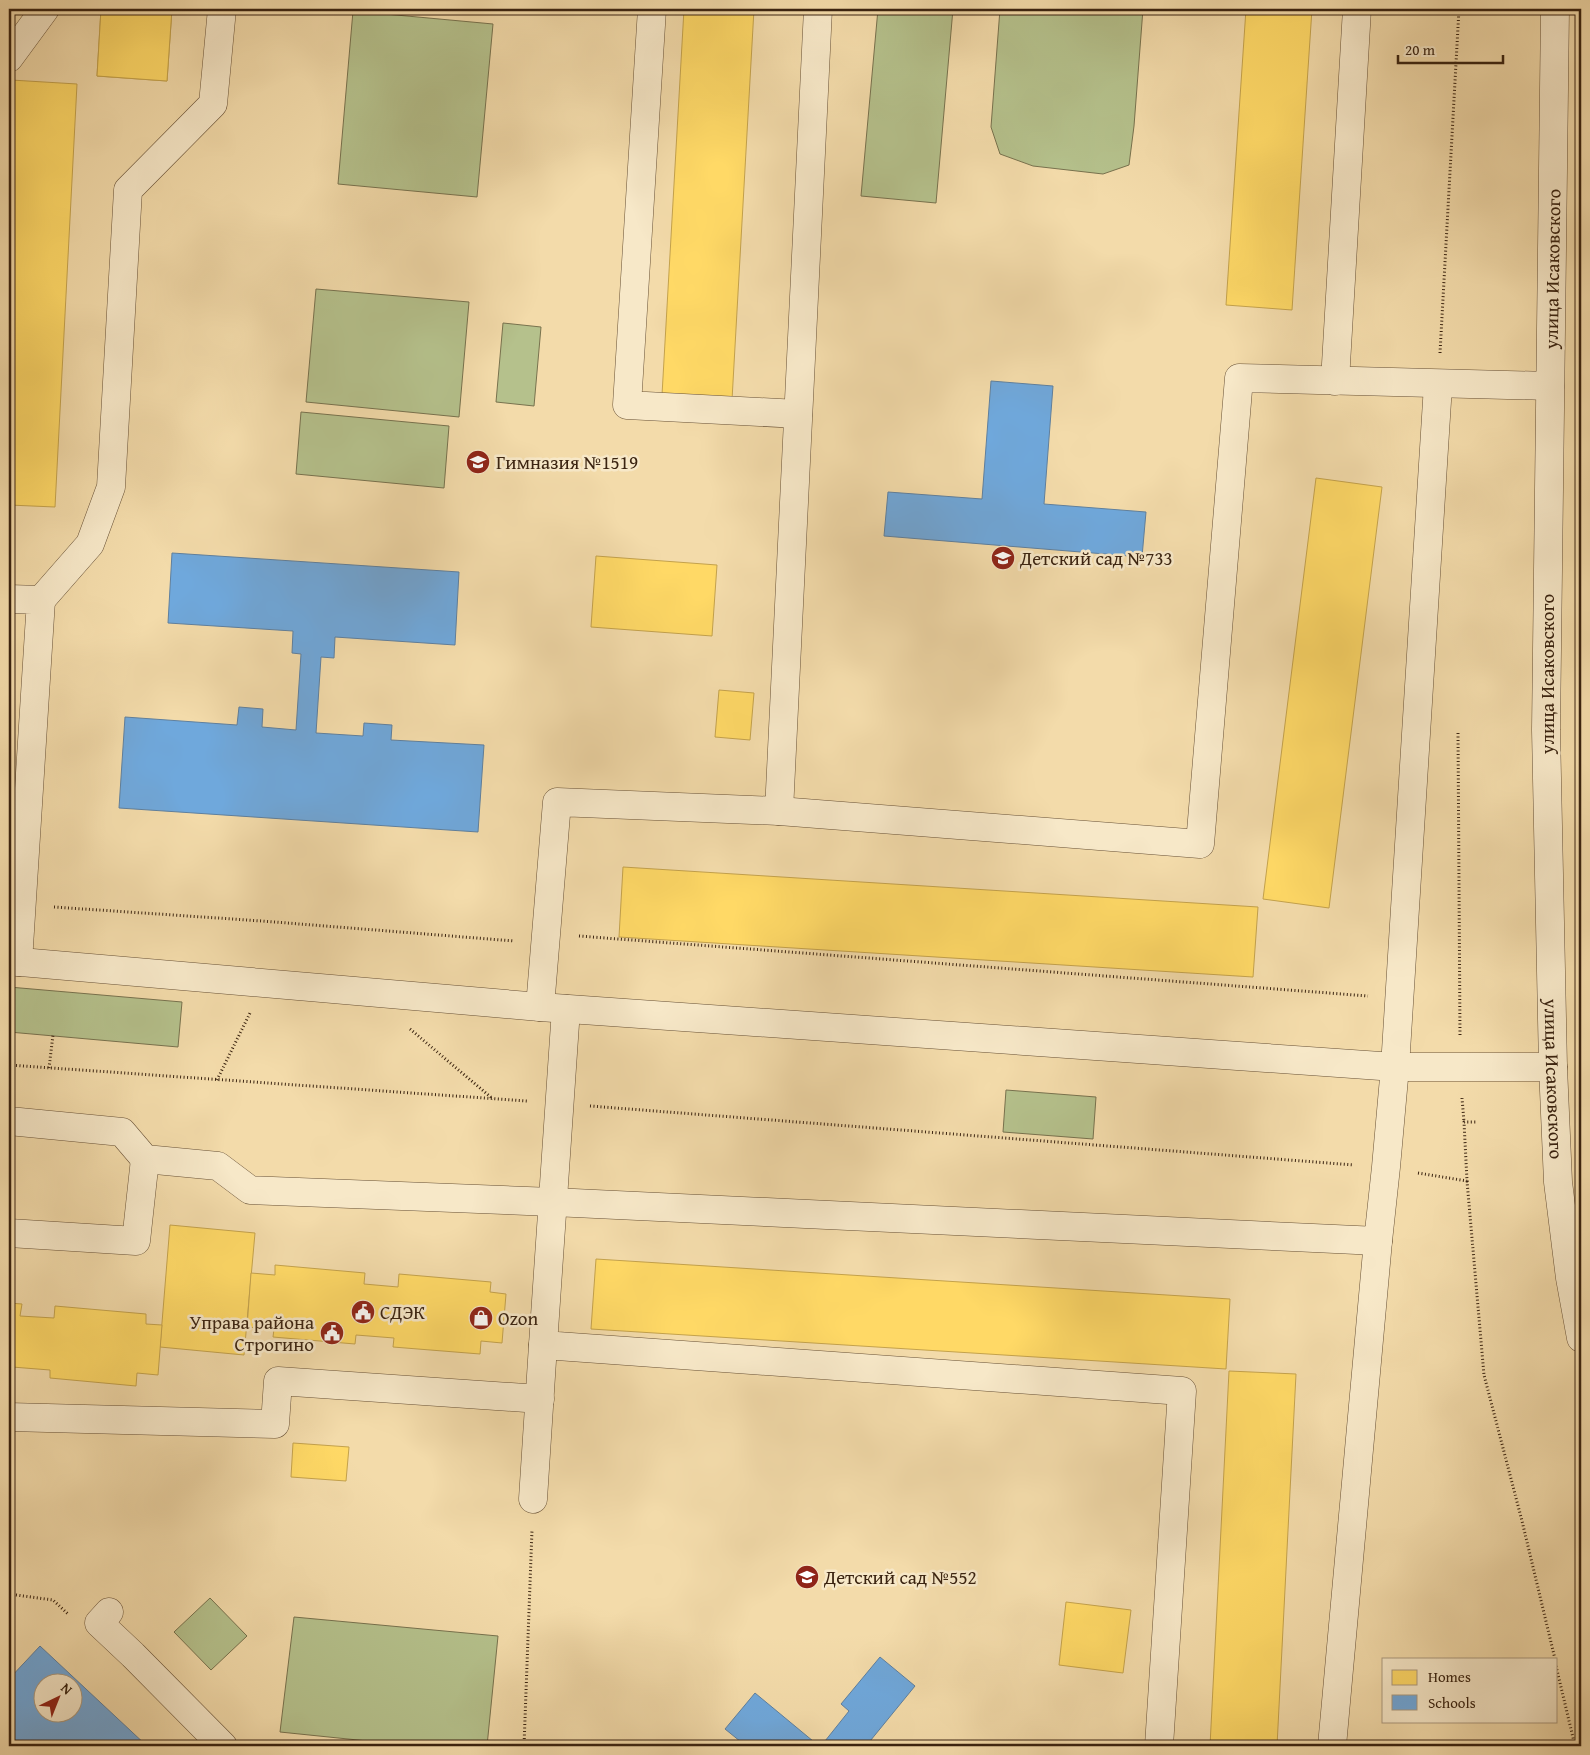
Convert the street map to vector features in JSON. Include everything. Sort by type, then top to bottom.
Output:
[{"type":"street","points":[[9,58],[45,9]]},
{"type":"street","points":[[222,9],[213,104],[128,190],[112,487],[90,544],[41,600],[22,905],[14,962],[553,1008],[1395,1067],[1553,1066]]},
{"type":"street","points":[[652,9],[627,405],[798,414]]},
{"type":"street","points":[[779,810],[818,9]]},
{"type":"street","points":[[1335,381],[1357,9]]},
{"type":"street","name":"улица Исаковского","points":[[1555,9],[1546,730],[1553,1066],[1558,1182],[1569,1269],[1581,1338]]},
{"type":"street","points":[[533,1499],[560,1104],[553,1008],[545,938],[557,802],[779,810],[1200,844],[1239,378],[1438,385],[1550,386]]},
{"type":"street","points":[[1332,1746],[1395,1067],[1438,385]]},
{"type":"street","points":[[9,599],[41,600]]},
{"type":"street","points":[[9,1121],[122,1132],[145,1159],[218,1166],[250,1190],[553,1202],[1378,1241]]},
{"type":"street","points":[[9,1232],[136,1242],[145,1159]]},
{"type":"street","points":[[543,1345],[1182,1391],[1159,1746]]},
{"type":"street","points":[[9,1417],[276,1424],[278,1381],[540,1399]]},
{"type":"street","points":[[109,1612],[99,1624],[133,1655],[222,1746]]},
{"type":"path","points":[[1438,385],[1459,9]]},
{"type":"path","points":[[1458,733],[1460,1067],[1467,1181],[1484,1375],[1555,1658]]},
{"type":"path","points":[[22,905],[545,938],[1399,998]]},
{"type":"path","points":[[217,1080],[250,1012]]},
{"type":"path","points":[[410,1029],[493,1099]]},
{"type":"path","points":[[49,1068],[53,1035]]},
{"type":"path","points":[[9,1065],[493,1099],[1386,1167],[1467,1181]]},
{"type":"path","points":[[1464,1122],[1477,1122]]},
{"type":"path","points":[[524,1746],[533,1499]]},
{"type":"path","points":[[1558,1674],[1575,1746]]},
{"type":"green space","points":[[878,9],[953,9],[936,203],[861,196]]},
{"type":"green space","points":[[1000,9],[1143,9],[1129,165],[1103,174],[1033,166],[1000,154],[991,127]]},
{"type":"green space","points":[[353,11],[493,24],[477,197],[338,184]]},
{"type":"green space","points":[[316,289],[469,302],[459,417],[306,402]]},
{"type":"green space","points":[[503,323],[541,327],[534,406],[496,402]]},
{"type":"green space","points":[[301,412],[449,426],[444,488],[296,474]]},
{"type":"green space","points":[[9,987],[182,1002],[178,1047],[9,1032]]},
{"type":"green space","points":[[1006,1090],[1096,1097],[1093,1139],[1003,1132]]},
{"type":"green space","points":[[210,1598],[247,1636],[211,1670],[174,1632]]},
{"type":"green space","points":[[294,1617],[498,1636],[487,1746],[416,1746],[280,1732]]},
{"type":"building: Homes","points":[[101,9],[172,9],[167,81],[97,76]]},
{"type":"building: Homes","points":[[101,9],[172,9],[167,81],[97,76]]},
{"type":"building: Homes","points":[[684,9],[754,9],[732,400],[662,395]]},
{"type":"building: Homes","points":[[1246,9],[1312,9],[1292,310],[1226,305]]},
{"type":"building: Homes","points":[[11,80],[77,84],[55,507],[9,505],[9,126]]},
{"type":"building: Homes","points":[[1316,478],[1382,487],[1329,908],[1263,899]]},
{"type":"building: Homes","points":[[596,556],[717,565],[712,636],[591,627]]},
{"type":"building: Homes","points":[[719,690],[754,693],[750,740],[715,737]]},
{"type":"building: Homes","points":[[623,867],[1258,907],[1253,977],[619,937]]},
{"type":"building: Homes","points":[[170,1225],[255,1233],[244,1355],[160,1347]]},
{"type":"building: Homes","points":[[596,1259],[1230,1299],[1226,1369],[591,1329]]},
{"type":"building: Homes","points":[[275,1265],[365,1273],[364,1284],[398,1287],[399,1274],[491,1282],[490,1292],[506,1294],[502,1343],[481,1341],[480,1354],[393,1347],[394,1338],[356,1335],[355,1344],[273,1337],[274,1329],[247,1327],[251,1273],[275,1275]]},
{"type":"building: Homes","points":[[9,1303],[22,1304],[20,1316],[54,1318],[55,1306],[146,1314],[146,1324],[162,1325],[158,1375],[137,1373],[136,1386],[50,1378],[50,1370],[12,1367],[11,1376],[9,1376]]},
{"type":"building: Homes","points":[[1229,1371],[1296,1374],[1277,1746],[1210,1746]]},
{"type":"building: Homes","points":[[293,1443],[349,1447],[346,1481],[291,1477]]},
{"type":"building: Homes","points":[[1066,1602],[1131,1610],[1123,1673],[1059,1665]]},
{"type":"building: Schools","points":[[991,381],[1053,386],[1044,504],[1146,512],[1142,557],[884,536],[888,492],[982,499]]},
{"type":"building: Schools","points":[[172,553],[459,572],[455,645],[335,637],[334,658],[321,657],[316,733],[363,736],[364,723],[392,725],[391,740],[484,745],[478,832],[119,808],[125,717],[237,725],[239,707],[263,709],[262,727],[296,730],[301,654],[292,653],[293,631],[168,623]]},
{"type":"building: Schools","points":[[40,1646],[68,1672],[32,1672],[32,1722],[82,1722],[82,1685],[147,1746],[9,1746],[9,1679]]},
{"type":"building: Schools","points":[[880,1657],[915,1686],[866,1746],[821,1746],[849,1711],[841,1704]]},
{"type":"building: Schools","points":[[755,1693],[819,1746],[746,1746],[725,1729]]},
{"type":"place","name":"Гимназия №1519","points":[[478,462]]},
{"type":"place","name":"Детский сад №733","points":[[1003,558]]},
{"type":"place","name":"СДЭК","points":[[363,1312]]},
{"type":"place","name":"Ozon","points":[[481,1318]]},
{"type":"place","name":"Управа района Строгино","points":[[332,1333]]},
{"type":"place","name":"Детский сад №552","points":[[807,1577]]}]
